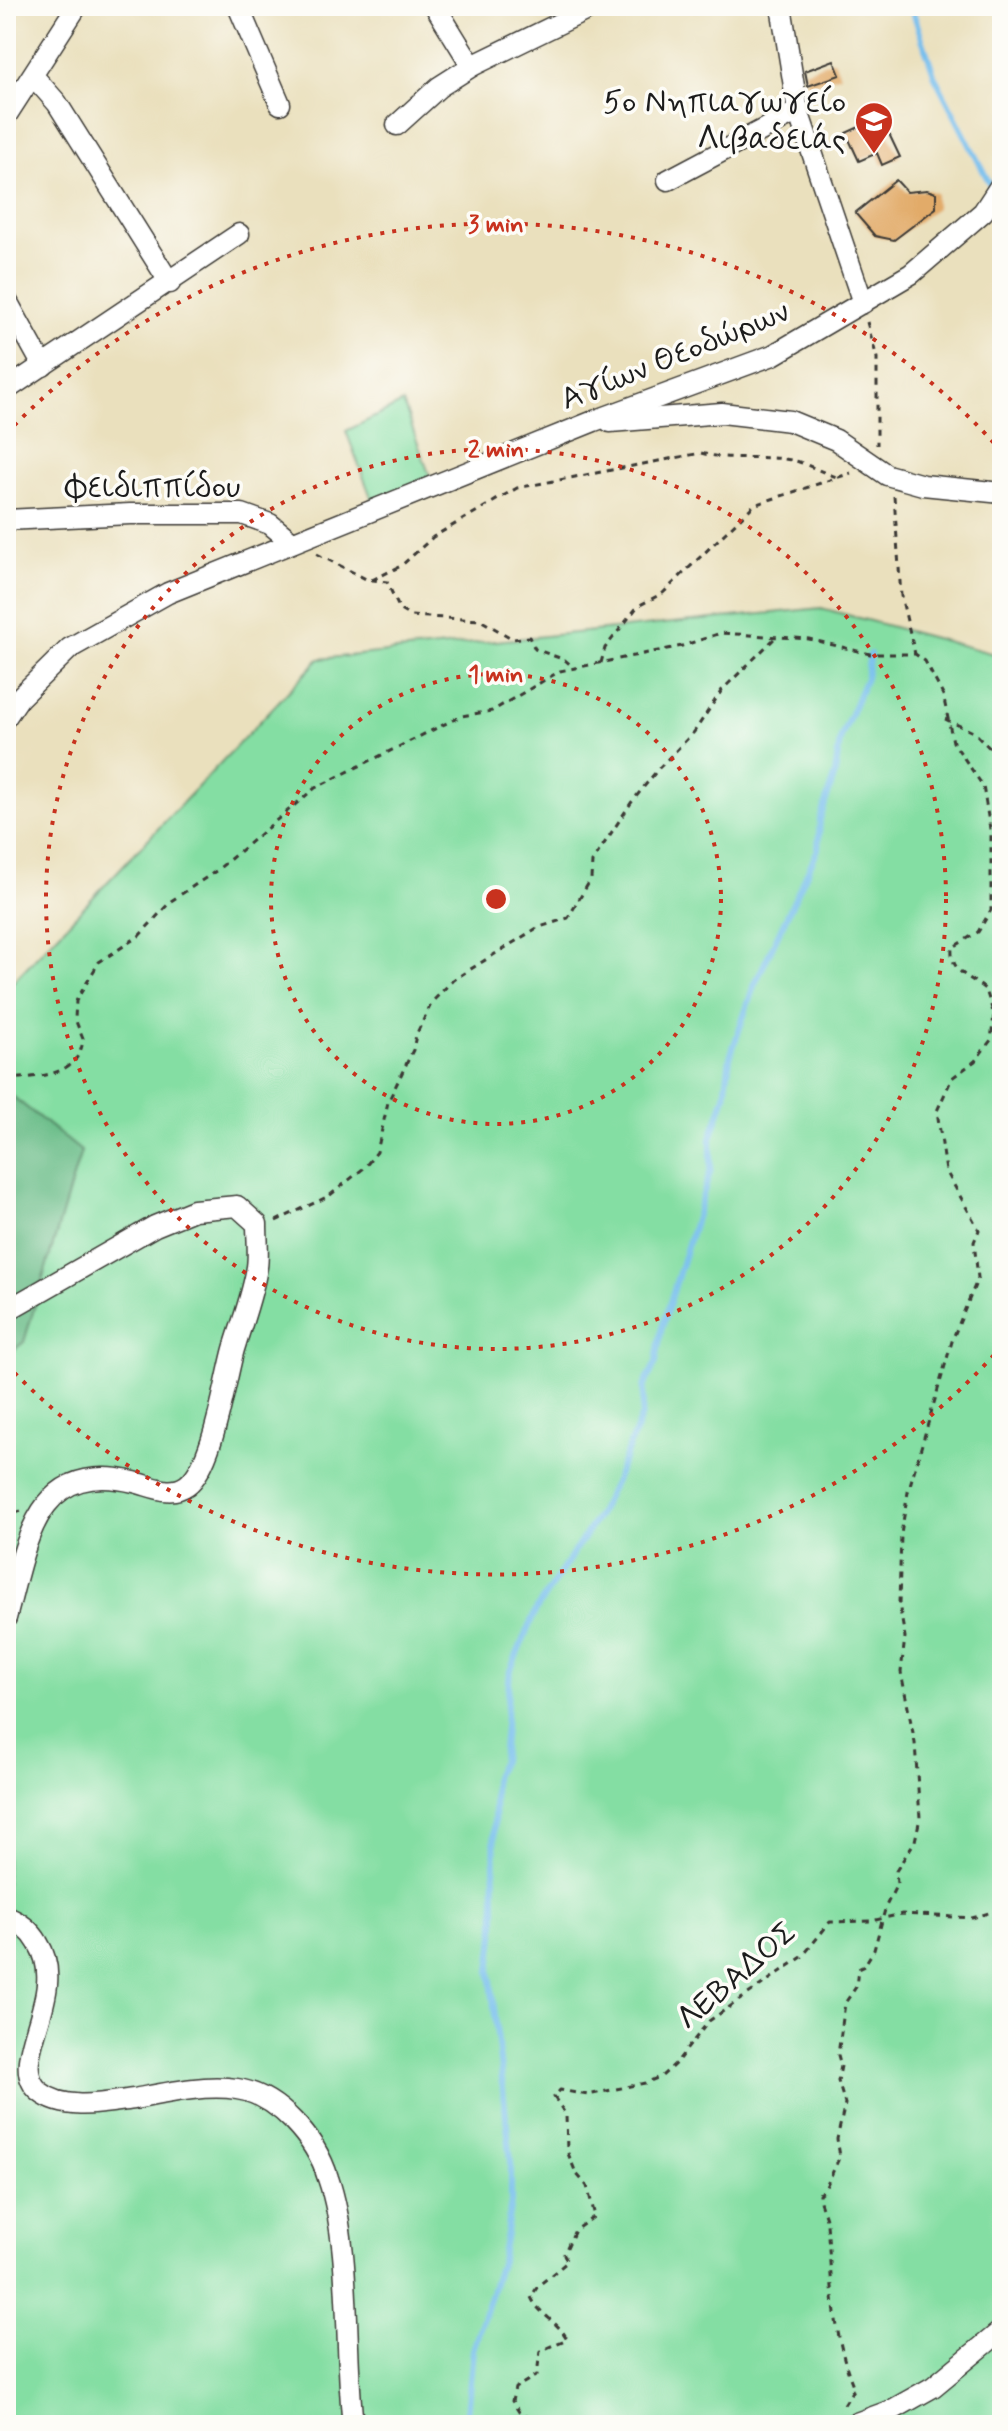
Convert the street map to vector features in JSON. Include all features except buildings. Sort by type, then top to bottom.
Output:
[{"type":"street","points":[[6,116],[77,6]]},
{"type":"street","points":[[238,6],[267,81],[280,104]]},
{"type":"street","points":[[435,6],[472,66]]},
{"type":"street","points":[[397,125],[439,87],[472,66],[595,6]]},
{"type":"street","points":[[781,6],[798,111],[863,303]]},
{"type":"street","points":[[34,77],[57,103],[170,283]]},
{"type":"street","points":[[668,180],[798,111]]},
{"type":"street","name":"Αγίων Θεοδώρων","points":[[6,717],[19,698],[70,648],[168,593],[296,540],[391,506],[594,421],[773,355],[911,274],[983,212],[1002,183]]},
{"type":"street","points":[[6,390],[239,234]]},
{"type":"street","points":[[6,299],[43,366]]},
{"type":"street","points":[[594,421],[629,422],[722,413],[790,421],[836,440],[895,477],[923,485],[1002,493]]},
{"type":"street","name":"Φειδιππίδου","points":[[6,520],[145,514],[242,514],[270,524],[296,540]]},
{"type":"street","points":[[6,1311],[96,1257],[194,1210],[237,1206],[257,1224],[258,1266],[218,1418],[197,1474],[186,1486],[172,1491],[134,1481],[96,1478],[68,1486],[48,1499],[33,1521],[6,1618]]},
{"type":"street","points":[[6,1917],[32,1933],[44,1953],[50,1977],[42,2017],[28,2055],[30,2078],[40,2092],[72,2105],[185,2090],[237,2089],[277,2103],[304,2135],[328,2175],[340,2226],[346,2370],[353,2425]]},
{"type":"street","points":[[845,2420],[892,2410],[933,2387],[1002,2330]]},
{"type":"path","points":[[601,663],[605,648],[638,606],[663,593],[754,505],[803,487],[843,479],[869,462],[877,445],[879,410],[877,358],[863,303]]},
{"type":"path","points":[[372,580],[401,566],[433,537],[473,511],[517,488],[554,478],[701,453],[718,458],[749,456],[798,462],[843,479]]},
{"type":"path","points":[[895,477],[901,596],[915,654]]},
{"type":"path","points":[[296,540],[323,559],[372,580],[387,582],[400,610],[410,616],[480,620],[513,639],[529,637],[535,649],[565,660],[574,669]]},
{"type":"path","points":[[6,1079],[63,1071],[76,1060],[83,1039],[75,1019],[76,1001],[99,962],[139,936],[171,901],[216,871],[315,788],[461,716],[492,711],[560,671],[682,646],[721,633],[821,641],[870,654],[915,654],[925,661],[943,695],[945,719],[953,742],[983,786],[991,835],[991,910],[978,932],[952,948],[952,957],[956,970],[986,990],[994,1015],[991,1040],[975,1061],[952,1078],[937,1111],[946,1171],[979,1230],[974,1242],[978,1278],[953,1338],[904,1515],[899,1604],[905,1637],[901,1672],[915,1743],[920,1818],[915,1841],[896,1871],[897,1884],[874,1950],[864,1966],[858,1969],[856,1987],[845,2003],[838,2055],[841,2066],[838,2081],[845,2104],[837,2139],[840,2156],[819,2194],[829,2244],[831,2299],[844,2367],[854,2388],[845,2420]]},
{"type":"path","points":[[257,1224],[306,1210],[364,1168],[377,1152],[388,1102],[432,1002],[480,961],[537,928],[568,918],[591,879],[592,862],[631,803],[694,732],[722,690],[776,637]]},
{"type":"path","points":[[945,719],[975,733],[1002,761]]},
{"type":"path","name":"ΛΕΒΑΔΟΣ","points":[[540,2425],[519,2412],[512,2401],[515,2388],[537,2375],[540,2351],[567,2339],[562,2328],[536,2307],[531,2297],[538,2286],[567,2262],[564,2254],[575,2230],[595,2216],[587,2186],[576,2173],[567,2151],[566,2115],[554,2097],[560,2090],[588,2095],[645,2083],[662,2076],[709,2021],[802,1957],[830,1922],[883,1919],[902,1914],[972,1918],[1002,1909]]},
{"type":"path","points":[[6,2412],[12,2425]]},
{"type":"green space","points":[[403,403],[431,479],[374,505],[346,431]]},
{"type":"green space","points":[[821,608],[1002,656],[1002,2425],[6,2425],[6,989],[319,659]]},
{"type":"green space","points":[[6,1091],[81,1151],[24,1342],[6,1356]]},
{"type":"waterway","points":[[911,6],[935,77],[992,188]]},
{"type":"waterway","points":[[997,203],[1002,218]]},
{"type":"waterway","points":[[466,2425],[473,2350],[502,2257],[511,2202],[511,2161],[490,1971],[495,1927],[494,1777],[502,1761],[510,1671],[536,1610],[597,1517],[642,1415],[644,1387],[656,1362],[661,1331],[711,1169],[711,1138],[725,1096],[730,1057],[754,986],[818,849],[820,819],[835,774],[840,740],[866,678],[870,654]]},
{"type":"place","name":"5ο Νηπιαγωγείο Λιβαδειάς","points":[[874,155]]}]
